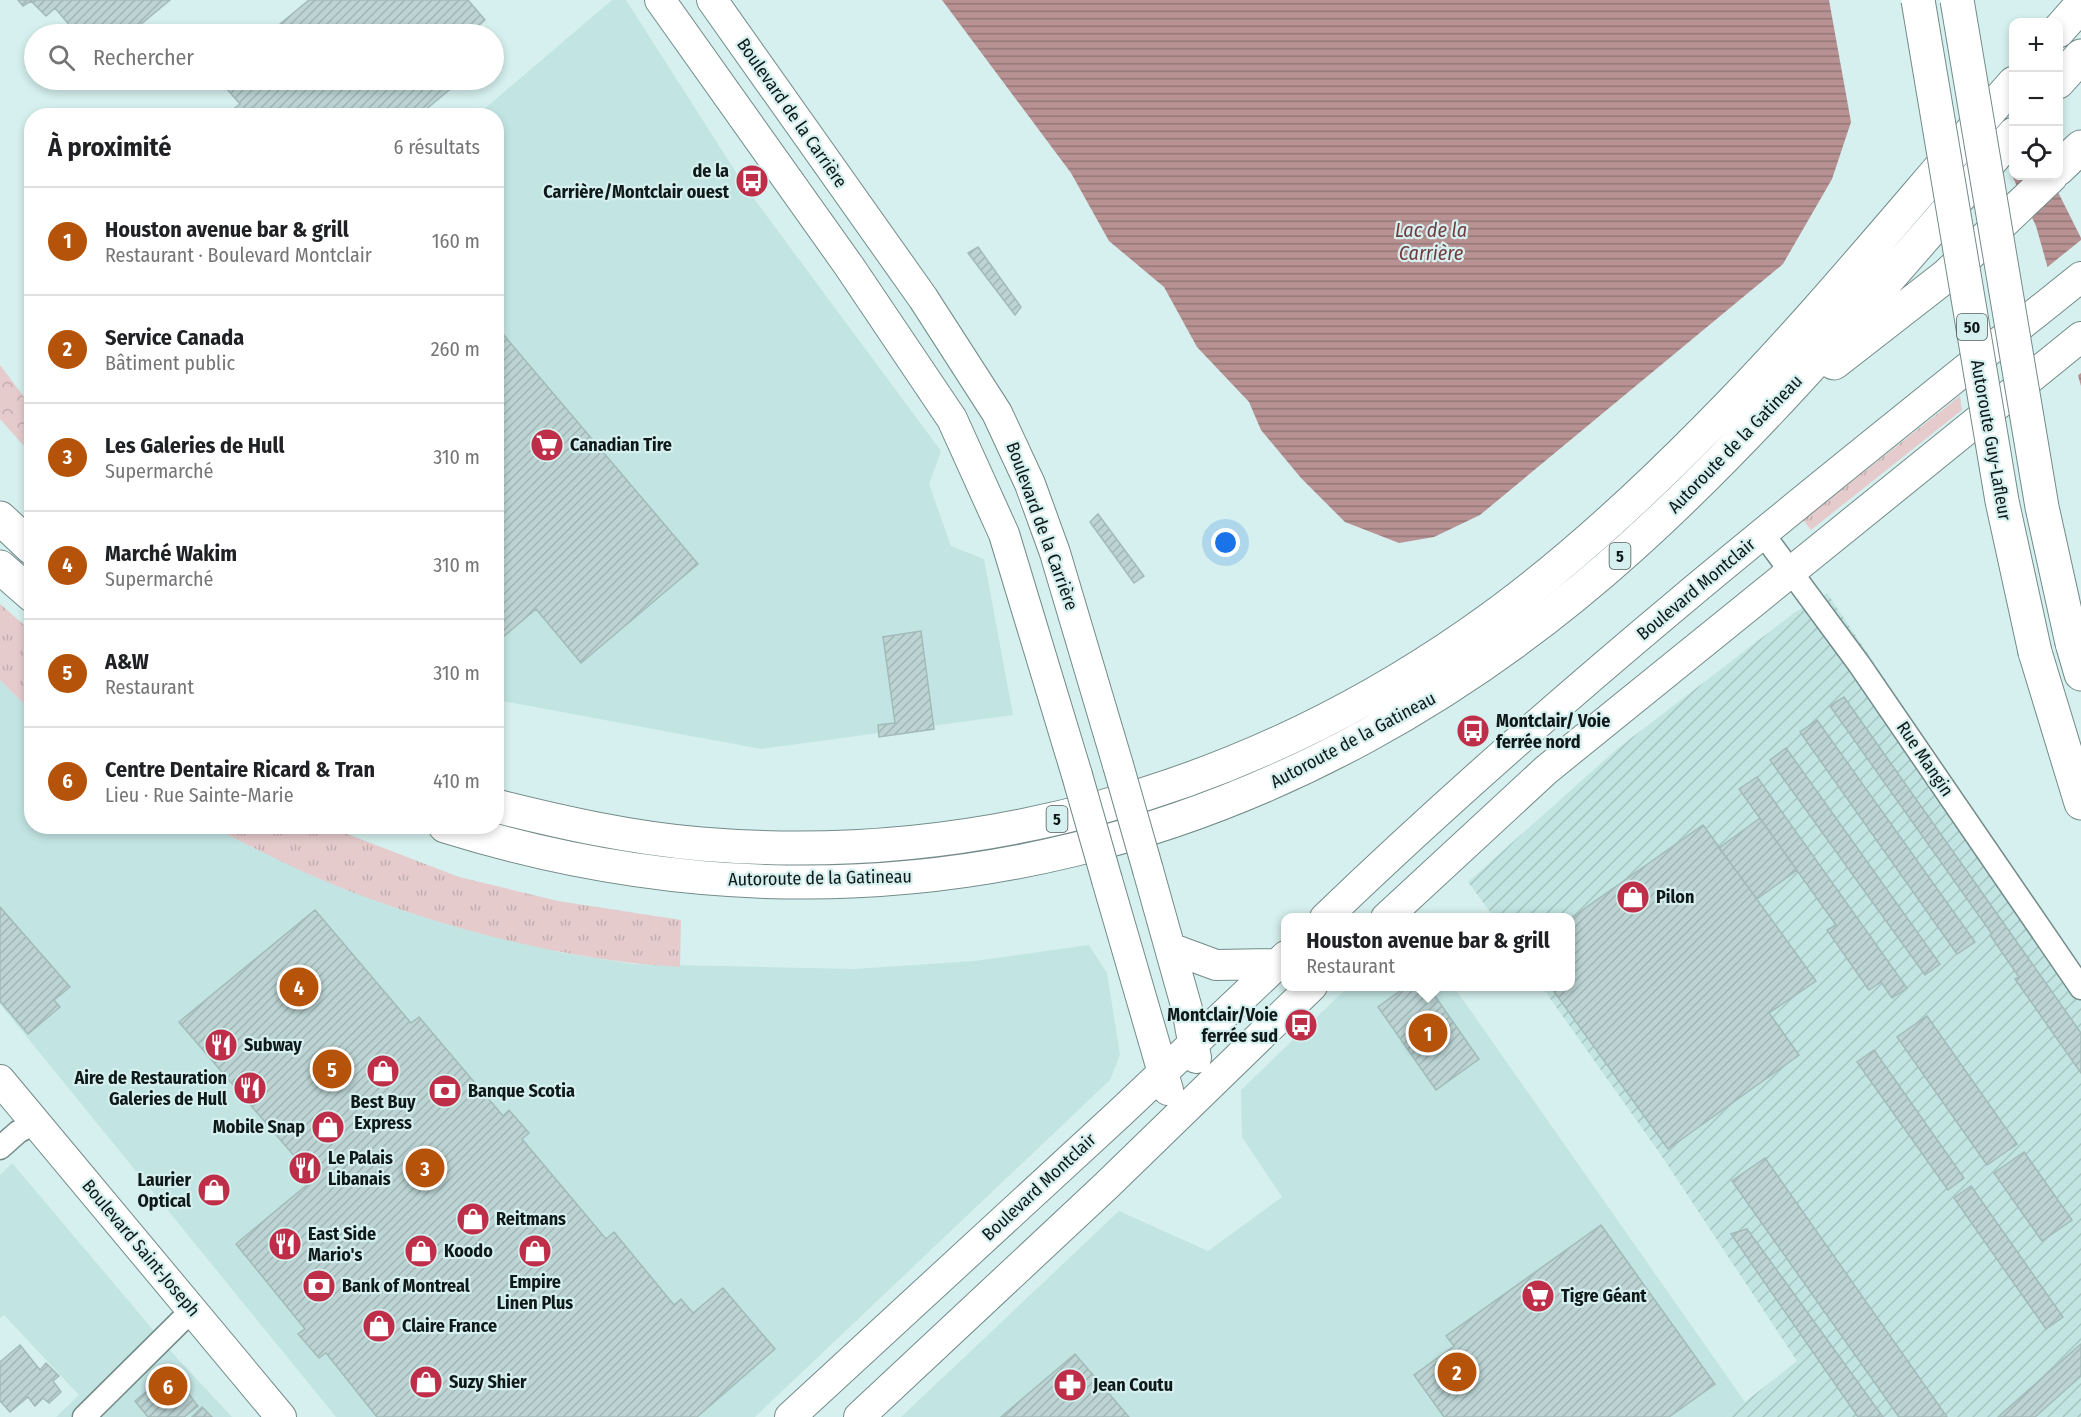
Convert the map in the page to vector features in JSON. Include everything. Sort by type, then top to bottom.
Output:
[{"type":"highway","name":"Autoroute Guy-Lafleur","points":[[1918,0],[2000,491],[2035,652],[2081,803]]},
{"type":"highway","name":"50","points":[[1957,0],[2038,487],[2072,643],[2081,674]]},
{"type":"highway","points":[[2049,18],[2060,0]]},
{"type":"highway","points":[[2063,25],[2081,5]]},
{"type":"highway","points":[[2063,76],[2081,56]]},
{"type":"highway","name":"Autoroute de la Gatineau","points":[[504,808],[601,830],[701,844],[794,848],[896,844],[980,835],[1083,813],[1171,787],[1267,750],[1341,713],[1446,650],[1510,604],[1602,527],[1740,393],[1953,154],[2009,85]]},
{"type":"highway","name":"Autoroute de la Gatineau","points":[[475,834],[556,856],[624,869],[726,880],[786,882],[872,880],[960,872],[1048,856],[1152,828],[1231,801],[1318,763],[1446,690],[1515,641],[1608,567],[1675,506],[1759,422],[2009,139]]},
{"type":"highway","points":[[2063,164],[2081,147]]},
{"type":"highway","points":[[1759,422],[1947,275],[2047,180]]},
{"type":"highway","points":[[0,518],[24,540]]},
{"type":"highway","points":[[0,567],[24,589]]},
{"type":"main road","points":[[660,0],[908,350],[952,419],[1004,534],[1077,775],[1162,1073],[1177,1116]]},
{"type":"main road","name":"Boulevard de la Carrière","points":[[712,0],[929,307],[979,382],[1002,423],[1030,484],[1055,553],[1148,870],[1194,1043],[1202,1091]]},
{"type":"main road","name":"Boulevard Montclair","points":[[1330,913],[1459,792],[1763,534],[2081,277]]},
{"type":"main road","points":[[1391,913],[1516,796],[1790,571],[2081,337]]},
{"type":"main road","points":[[1170,948],[1216,965],[1281,960]]},
{"type":"main road","name":"Boulevard Montclair","points":[[790,1417],[1281,960]]},
{"type":"main road","points":[[859,1417],[1088,1203],[1308,991]]},
{"type":"main road","name":"Boulevard Saint-Joseph","points":[[0,1080],[281,1417]]},
{"type":"street","name":"Rue Mangin","points":[[1763,534],[1871,682],[2081,988]]},
{"type":"street","points":[[0,1148],[18,1132],[36,1122]]},
{"type":"street","points":[[84,1417],[192,1310]]},
{"type":"shaded area","points":[[612,0],[626,0],[746,188],[941,451],[929,484],[951,546],[984,559],[1013,715],[761,749],[504,701],[504,108],[485,108]]},
{"type":"shaded area","points":[[1827,593],[2081,970],[2081,1417],[1726,1417],[1797,1361],[1661,1155],[1545,991],[1575,991],[1575,913],[1491,913],[1468,882],[1617,749],[1794,613]]},
{"type":"shaded area","points":[[0,680],[24,704],[24,834],[226,834],[314,876],[558,952],[633,964],[854,969],[974,961],[1089,945],[1107,973],[1120,1055],[1110,1080],[755,1417],[336,1417],[0,1004]]},
{"type":"shaded area","points":[[1344,991],[1457,991],[1745,1402],[1726,1417],[901,1417],[1119,1211],[1208,1251],[1282,1197],[1242,1137],[1241,1090]]},
{"type":"shaded area","points":[[12,1163],[176,1357],[232,1417],[56,1417],[79,1395],[4,1315],[0,1318],[0,1175]]},
{"type":"green space","points":[[0,365],[24,397],[24,446],[0,419]]},
{"type":"green space","points":[[1960,396],[1962,410],[1811,530],[1803,520]]},
{"type":"green space","points":[[0,604],[24,625],[24,704],[0,680]]},
{"type":"green space","points":[[226,834],[347,834],[459,877],[558,901],[681,920],[680,967],[588,957],[493,937],[446,924],[355,893]]},
{"type":"water","name":"Lac de la Carrière","points":[[942,0],[1829,0],[1851,122],[1832,179],[1783,264],[1480,515],[1434,537],[1399,543],[1345,522],[1301,478],[1261,430],[1249,402],[1197,347],[1164,287],[1109,241],[1071,173]]},
{"type":"water","points":[[1945,35],[1982,39],[2009,94],[2009,169]]},
{"type":"water","points":[[2014,180],[2052,180],[2081,238],[2081,386],[2036,226]]},
{"type":"pier","points":[[1937,0],[1978,0],[1991,56],[1993,54],[2009,85],[2009,177],[1943,36]]},
{"type":"pier","points":[[2081,240],[2081,373],[2076,377],[2045,269]]},
{"type":"building","points":[[18,0],[170,0],[141,24],[69,24],[55,8],[46,16],[31,1],[23,6]]},
{"type":"building","points":[[309,0],[468,0],[485,20],[480,24],[280,24]]},
{"type":"building","points":[[228,90],[449,90],[428,108],[235,108],[240,104]]},
{"type":"building","points":[[978,247],[1021,307],[1015,315],[968,253]]},
{"type":"building","name":"Canadian Tire","points":[[504,335],[698,564],[581,663],[536,609],[504,636]]},
{"type":"building","points":[[1098,514],[1144,576],[1134,583],[1090,522]]},
{"type":"building","points":[[921,631],[934,729],[879,737],[878,725],[895,723],[883,637]]},
{"type":"building","points":[[1844,697],[2081,1033],[2081,1073],[2015,979],[2019,977],[1990,935],[1992,934],[1830,706]]},
{"type":"building","points":[[1817,720],[1975,942],[1957,954],[1800,732]]},
{"type":"building","points":[[1786,748],[1940,964],[1925,975],[1770,760]]},
{"type":"building","points":[[1757,777],[1907,988],[1892,998],[1881,982],[1869,990],[1827,930],[1836,925],[1739,789]]},
{"type":"building","points":[[1760,818],[1797,870],[1757,899],[1719,848]]},
{"type":"building","points":[[1703,825],[1816,981],[1769,1013],[1799,1055],[1668,1149],[1554,991],[1575,991],[1575,915]]},
{"type":"building","points":[[0,907],[70,987],[54,1000],[60,1007],[28,1034],[0,1001]]},
{"type":"building","points":[[315,910],[411,1023],[419,1017],[503,1116],[509,1110],[529,1133],[522,1139],[606,1239],[614,1232],[674,1305],[681,1299],[693,1313],[723,1288],[775,1349],[697,1417],[377,1417],[326,1353],[319,1358],[298,1334],[305,1329],[236,1244],[314,1179],[179,1022]]},
{"type":"building","points":[[1400,991],[1431,991],[1479,1059],[1436,1090],[1378,1007]]},
{"type":"building","points":[[1927,1016],[2017,1144],[1987,1165],[1897,1037]]},
{"type":"building","points":[[1874,1050],[1964,1178],[1948,1190],[1857,1062]]},
{"type":"building","points":[[2024,1152],[2072,1220],[2042,1241],[1994,1173]]},
{"type":"building","points":[[1765,1158],[1947,1417],[1899,1417],[1732,1181]]},
{"type":"building","points":[[1971,1186],[2063,1317],[2046,1329],[1954,1198]]},
{"type":"building","points":[[1601,1225],[1715,1384],[1669,1417],[1444,1417],[1414,1375],[1454,1346],[1446,1336]]},
{"type":"building","points":[[1747,1229],[1883,1417],[1858,1417],[1731,1234]]},
{"type":"building","points":[[2081,1344],[2081,1376],[2035,1417],[1998,1417]]},
{"type":"building","points":[[20,1345],[40,1370],[46,1363],[59,1376],[53,1381],[61,1392],[49,1403],[43,1398],[35,1406],[28,1397],[10,1412],[0,1401],[0,1362]]},
{"type":"building","name":"Jean Coutu","points":[[1075,1354],[1129,1417],[1001,1417]]},
{"type":"building","points":[[171,1371],[198,1406],[184,1417],[148,1417],[135,1401]]},
{"type":"building","points":[[202,1407],[212,1417],[192,1417]]},
{"type":"place","name":"de la Carrière/Montclair ouest","points":[[752,181]]},
{"type":"place","name":"Canadian Tire","points":[[547,445]]},
{"type":"place","name":"Montclair/ Voie ferrée nord","points":[[1473,731]]},
{"type":"place","name":"Pilon","points":[[1633,897]]},
{"type":"place","name":"Marché Wakim","points":[[299,987]]},
{"type":"place","name":"Montclair/Voie ferrée sud","points":[[1301,1025]]},
{"type":"place","name":"Houston avenue bar & grill","points":[[1428,1033]]},
{"type":"place","name":"Subway","points":[[221,1045]]},
{"type":"place","name":"A&W","points":[[332,1069]]},
{"type":"place","name":"Best Buy Express","points":[[383,1071]]},
{"type":"place","name":"Aire de Restauration Galeries de Hull","points":[[250,1088]]},
{"type":"place","name":"Banque Scotia","points":[[445,1091]]},
{"type":"place","name":"Mobile Snap","points":[[328,1127]]},
{"type":"place","name":"Le Palais Libanais","points":[[305,1168]]},
{"type":"place","name":"Les Galeries de Hull","points":[[425,1168]]},
{"type":"place","name":"Laurier Optical","points":[[214,1190]]},
{"type":"place","name":"Reitmans","points":[[473,1219]]},
{"type":"place","name":"East Side Mario's","points":[[285,1244]]},
{"type":"place","name":"Koodo","points":[[421,1251]]},
{"type":"place","name":"Empire Linen Plus","points":[[535,1251]]},
{"type":"place","name":"Bank of Montreal","points":[[319,1286]]},
{"type":"place","name":"Tigre Géant","points":[[1538,1296]]},
{"type":"place","name":"Claire France","points":[[379,1326]]},
{"type":"place","name":"Service Canada","points":[[1457,1372]]},
{"type":"place","name":"Suzy Shier","points":[[426,1382]]},
{"type":"place","name":"Jean Coutu","points":[[1070,1385]]},
{"type":"place","name":"Centre Dentaire Ricard & Tran","points":[[168,1386]]}]
